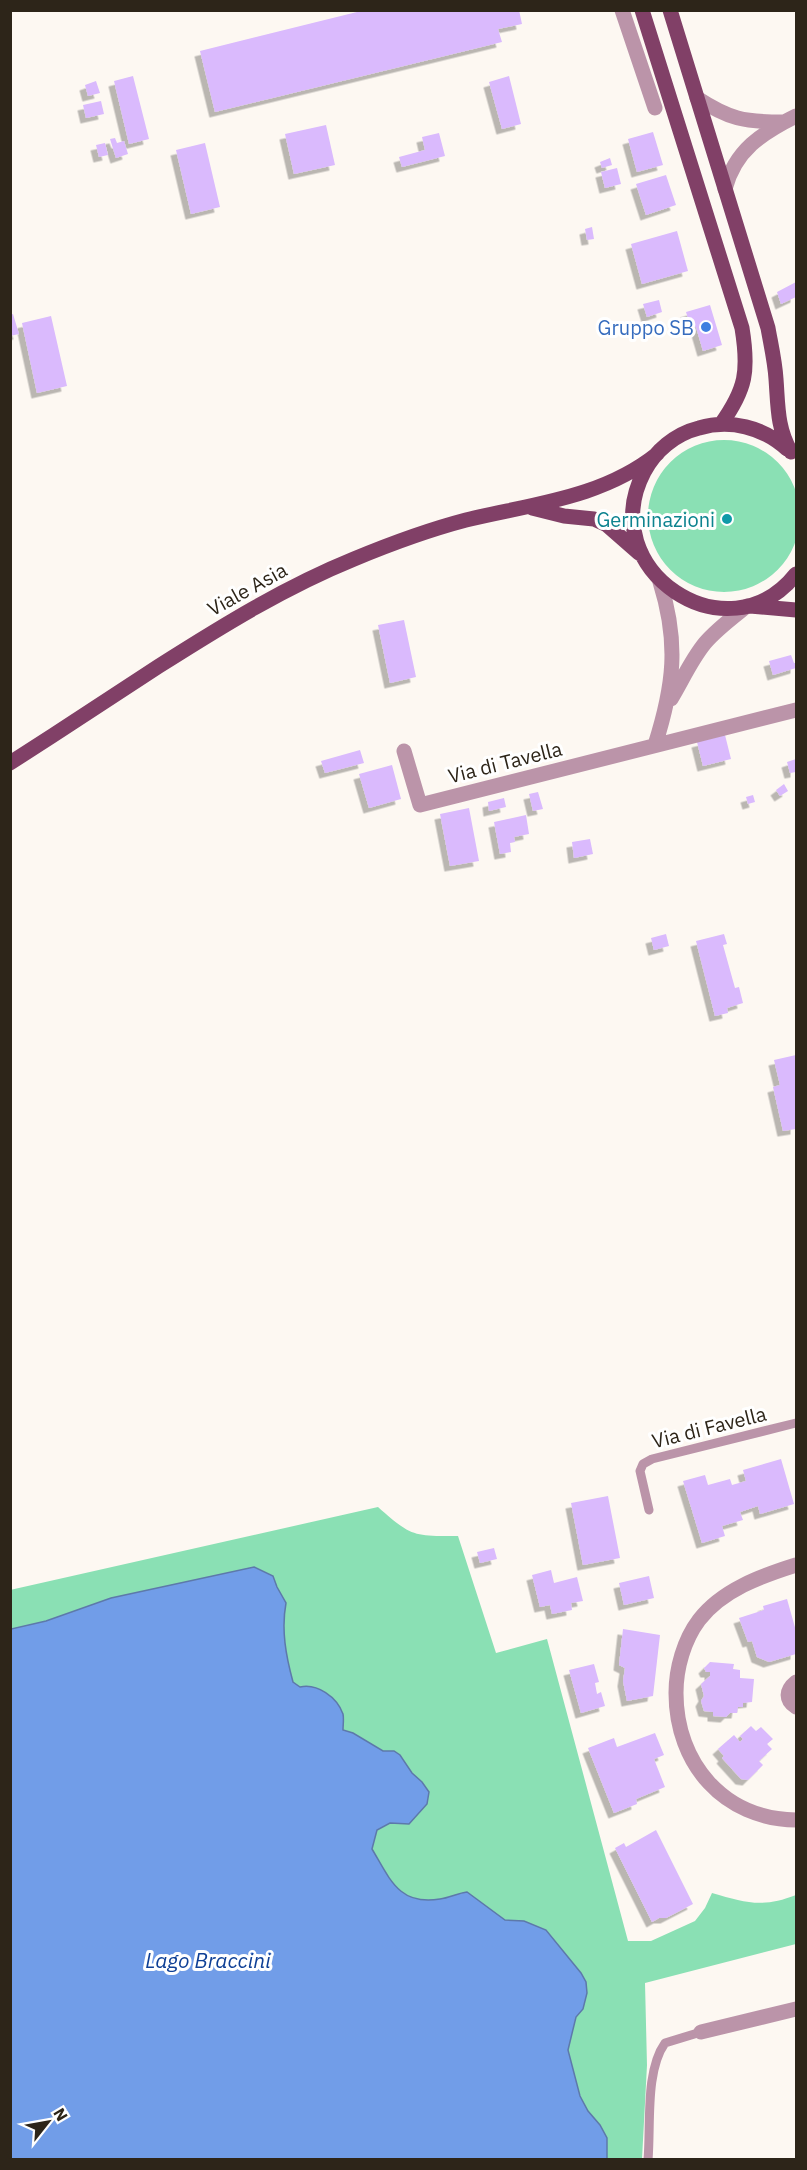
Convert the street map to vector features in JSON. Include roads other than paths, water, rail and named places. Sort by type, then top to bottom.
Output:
[{"type":"main road","points":[[642,10],[742,328],[746,356],[744,382],[736,403],[721,424]]},
{"type":"main road","points":[[670,10],[768,328],[776,377],[779,421],[784,441],[794,455]]},
{"type":"main road","points":[[721,424],[734,424],[771,436],[794,455]]},
{"type":"main road","name":"Viale Asia","points":[[10,763],[223,626],[310,579],[354,559],[439,528],[529,508],[608,485],[633,471],[667,444],[693,429],[721,424]]},
{"type":"main road","points":[[642,556],[633,526],[635,495],[647,466],[657,454]]},
{"type":"main road","points":[[529,508],[564,516],[594,519],[607,525],[642,556],[660,582],[672,592],[700,605],[716,608],[747,606],[796,610]]},
{"type":"main road","points":[[747,606],[777,592],[796,574]]},
{"type":"street","points":[[622,10],[655,108]]},
{"type":"street","points":[[697,98],[720,113],[731,117],[760,122],[790,119]]},
{"type":"street","points":[[725,189],[738,158],[748,146],[790,119]]},
{"type":"street","points":[[660,582],[672,629],[673,651],[667,707]]},
{"type":"street","points":[[655,745],[667,707],[692,661],[719,628],[747,606]]},
{"type":"street","name":"Via di Tavella","points":[[404,751],[420,805],[796,710]]},
{"type":"street","points":[[796,1565],[746,1584],[704,1615],[694,1628],[684,1648],[676,1688],[677,1718],[682,1737],[693,1762],[705,1778],[726,1797],[747,1810],[775,1818],[796,1820]]},
{"type":"street","points":[[796,1682],[790,1688],[788,1696],[796,1707]]},
{"type":"street","points":[[701,2032],[796,2009]]},
{"type":"lane","name":"Via di Favella","points":[[649,1510],[640,1471],[643,1464],[651,1459],[796,1423]]},
{"type":"lane","points":[[648,2160],[653,2078],[658,2054],[665,2043],[701,2032]]},
{"type":"water","name":"Lago Braccini","points":[[254,1567],[273,1576],[286,1603],[285,1643],[293,1682],[300,1687],[319,1689],[331,1697],[343,1714],[343,1730],[353,1733],[383,1751],[394,1751],[400,1755],[429,1792],[427,1804],[409,1824],[390,1823],[377,1830],[372,1849],[397,1888],[405,1894],[426,1900],[467,1892],[505,1920],[524,1921],[546,1930],[581,1973],[586,1982],[587,1993],[583,2009],[576,2017],[568,2050],[580,2096],[607,2138],[607,2159],[11,2159],[11,1629],[46,1621],[111,1598]]},
{"type":"place","name":"Gruppo SB","points":[[706,327]]},
{"type":"place","name":"Germinazioni","points":[[727,519]]}]
